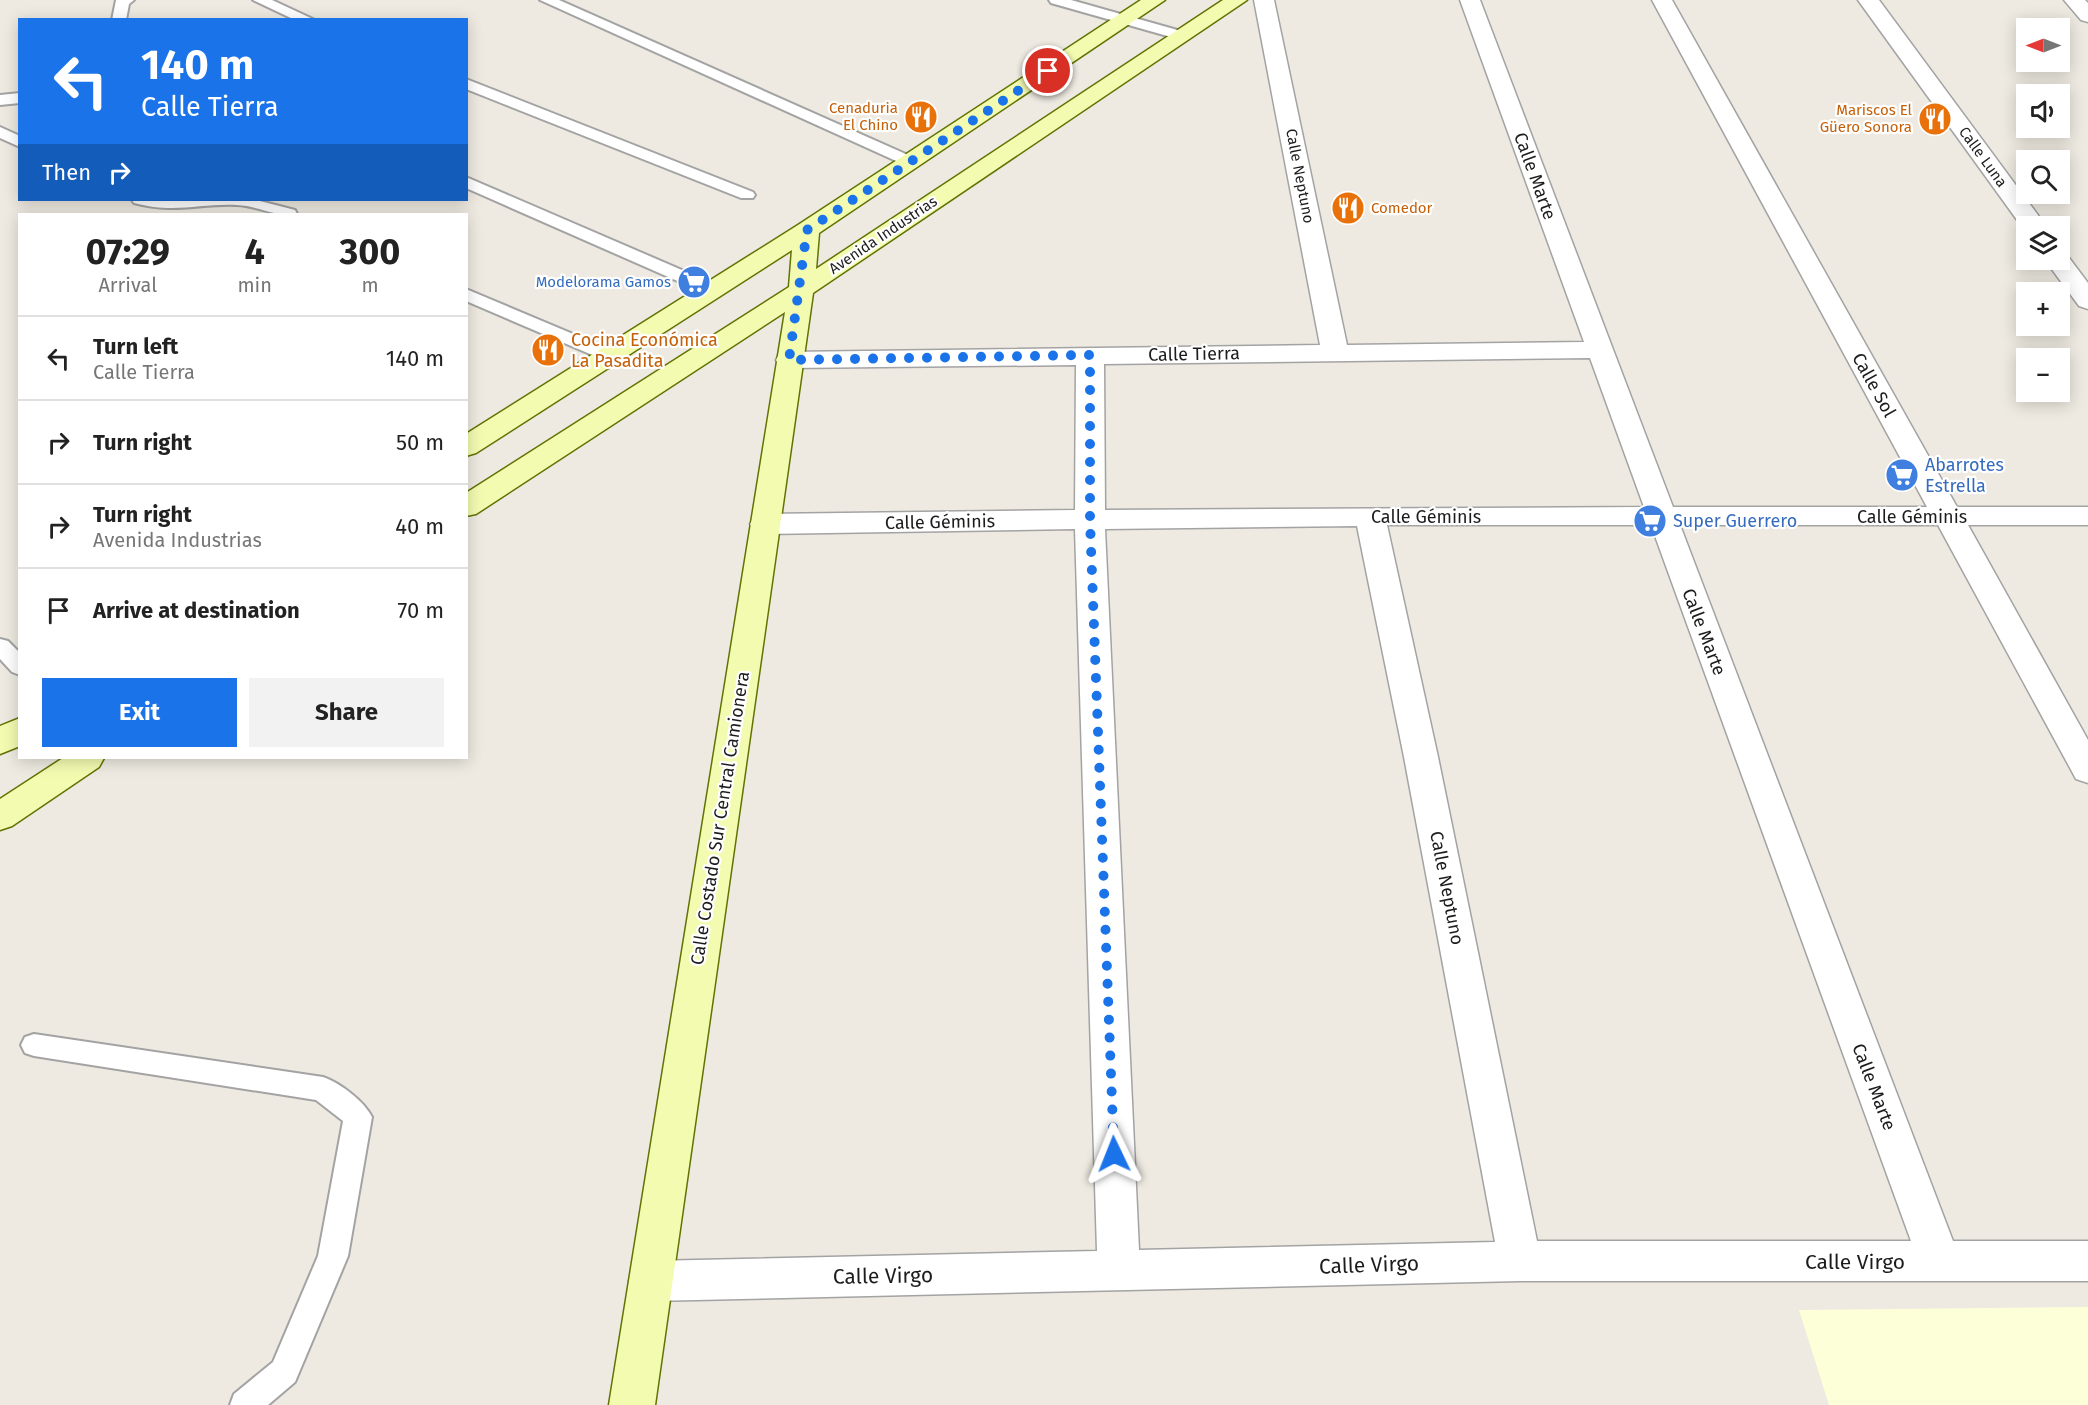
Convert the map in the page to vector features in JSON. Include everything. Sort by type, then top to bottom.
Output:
[{"type":"main road","name":"Avenida Industrias","points":[[468,446],[807,230],[896,199],[1184,36],[1237,0]]},
{"type":"main road","name":"Avenida Industrias","points":[[468,506],[801,290],[896,199],[911,162],[1151,1]]},
{"type":"main road","name":"Calle Costado Sur Central Camionera","points":[[632,1405],[801,290],[807,230]]},
{"type":"main road","points":[[0,742],[18,731]]},
{"type":"main road","points":[[0,805],[57,759]]},
{"type":"main road","points":[[0,817],[86,759]]},
{"type":"street","name":"Calle Neptuno","points":[[1264,0],[1335,353]]},
{"type":"street","name":"Calle Marte","points":[[1470,0],[1598,350],[1940,1263]]},
{"type":"street","name":"Calle Sol","points":[[1662,0],[2088,770]]},
{"type":"street","name":"Calle Luna","points":[[1868,0],[2027,216]]},
{"type":"street","points":[[2073,0],[2088,16]]},
{"type":"street","points":[[2066,270],[2085,294]]},
{"type":"street","name":"Calle Tierra","points":[[789,360],[1598,350]]},
{"type":"street","points":[[1090,355],[1090,521],[1119,1272]]},
{"type":"street","name":"Calle Neptuno","points":[[1370,516],[1421,757],[1520,1261]]},
{"type":"street","name":"Calle Géminis","points":[[765,524],[1370,516],[1661,518],[2088,516]]},
{"type":"street","name":"Calle Virgo","points":[[651,1281],[1520,1261],[1940,1263],[2088,1261]]},
{"type":"lane","points":[[118,18],[122,2],[127,0]]},
{"type":"lane","points":[[260,0],[303,18]]},
{"type":"lane","points":[[547,0],[911,162]]},
{"type":"lane","points":[[1056,0],[1184,36]]},
{"type":"lane","points":[[468,84],[747,195]]},
{"type":"lane","points":[[0,100],[18,98]]},
{"type":"lane","points":[[0,132],[18,141]]},
{"type":"lane","points":[[468,183],[713,290]]},
{"type":"lane","points":[[146,201],[169,205],[225,201]]},
{"type":"lane","points":[[243,201],[285,213]]},
{"type":"lane","points":[[468,295],[610,356]]},
{"type":"lane","points":[[0,646],[18,665]]},
{"type":"lane","points":[[34,1045],[323,1089],[358,1117],[333,1256],[284,1372],[244,1405]]},
{"type":"shaded area","points":[[2088,1307],[2088,1405],[1829,1405],[1799,1310]]},
{"type":"place","name":"Cenaduria El Chino","points":[[921,117]]},
{"type":"place","name":"Mariscos El Güero Sonora","points":[[1935,119]]},
{"type":"place","name":"Comedor","points":[[1348,208]]},
{"type":"place","name":"Modelorama Gamos","points":[[694,282]]},
{"type":"place","name":"Cocina Económica La Pasadita","points":[[548,350]]},
{"type":"place","name":"Abarrotes Estrella","points":[[1902,475]]},
{"type":"place","name":"Super Guerrero","points":[[1650,521]]},
{"type":"route","points":[[1048,71],[807,230],[801,290],[789,360],[1090,355],[1090,521],[1114,1154]]}]
